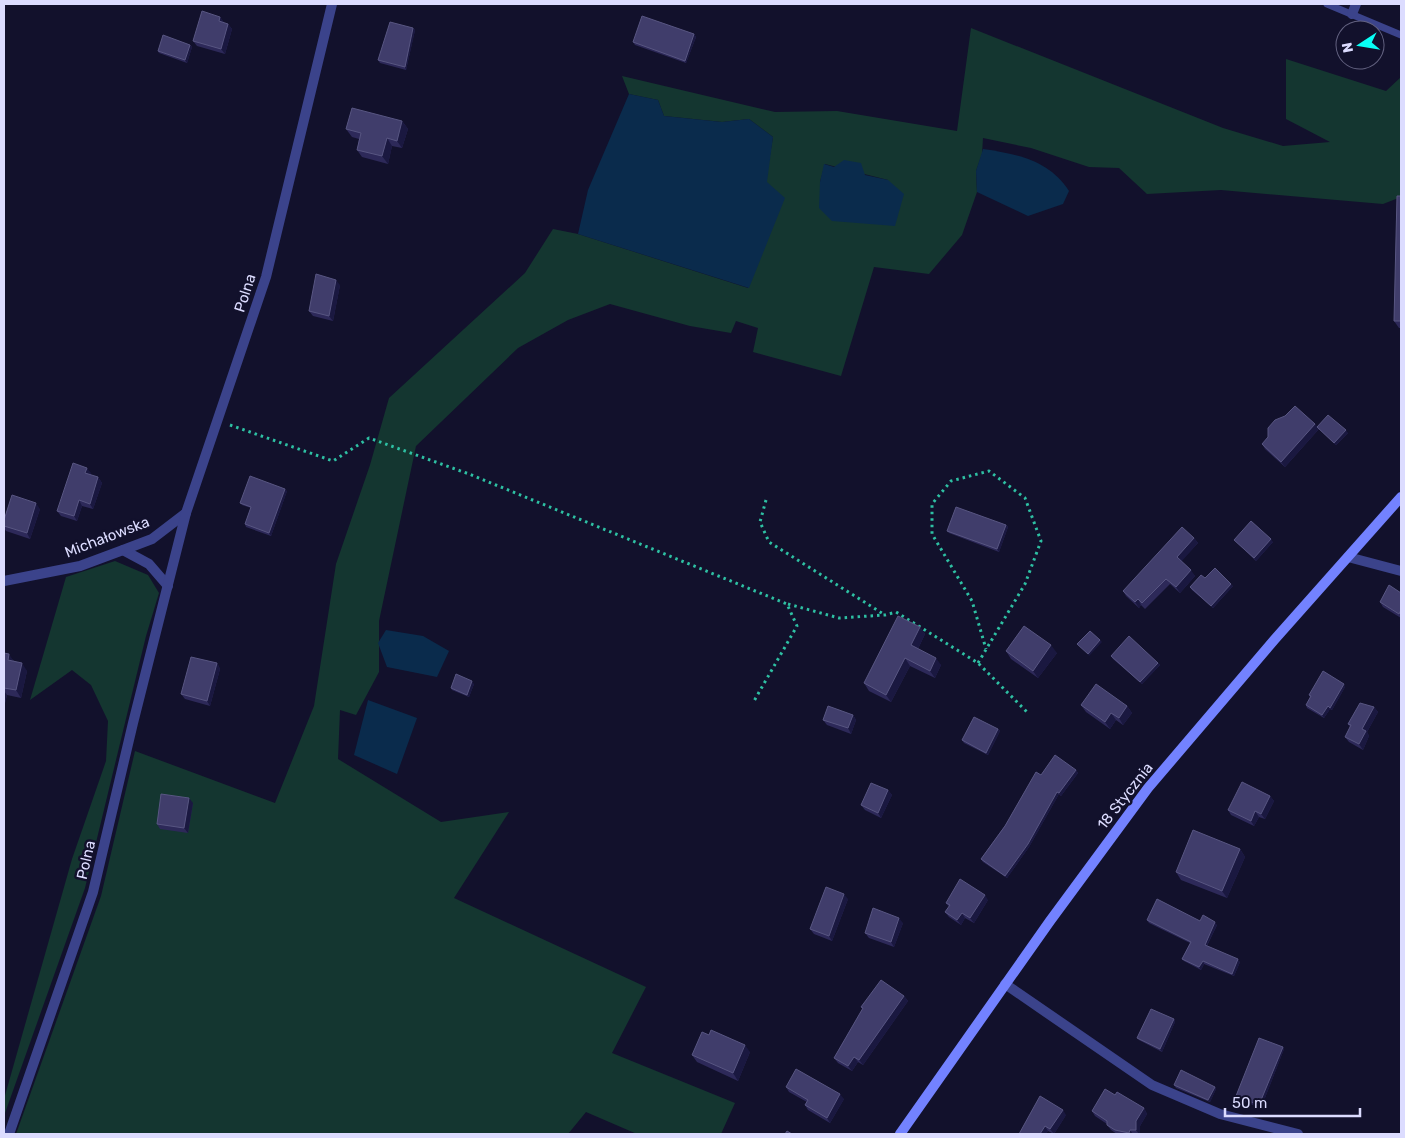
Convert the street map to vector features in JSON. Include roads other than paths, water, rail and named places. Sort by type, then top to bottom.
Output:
[{"type":"street","name":"Polna","points":[[9,1134],[94,892],[186,513],[266,277],[332,4]]},
{"type":"street","points":[[1352,14],[1356,4]]},
{"type":"street","name":"18 Stycznia","points":[[900,1134],[1005,984],[1148,788],[1275,639],[1401,497]]},
{"type":"street","name":"Michałowska","points":[[4,581],[80,566],[123,550],[152,539],[186,513]]},
{"type":"street","points":[[123,550],[149,564],[168,586]]},
{"type":"street","points":[[1348,557],[1401,571]]},
{"type":"street","points":[[1005,984],[1152,1085],[1220,1114],[1298,1134]]},
{"type":"lane","points":[[1327,4],[1401,35]]},
{"type":"water","points":[[629,94],[658,100],[664,116],[722,122],[749,119],[773,137],[767,182],[785,198],[749,288],[578,234],[588,190]]},
{"type":"water","points":[[983,149],[1020,156],[1042,165],[1061,180],[1069,191],[1063,204],[1028,216],[977,192],[976,171]]},
{"type":"water","points":[[844,160],[861,163],[865,175],[888,180],[904,194],[895,226],[832,221],[819,208],[820,182],[824,164],[834,167]]},
{"type":"water","points":[[386,630],[423,636],[449,651],[437,677],[387,667],[378,643]]},
{"type":"water","points":[[368,700],[417,718],[397,774],[354,755]]}]
